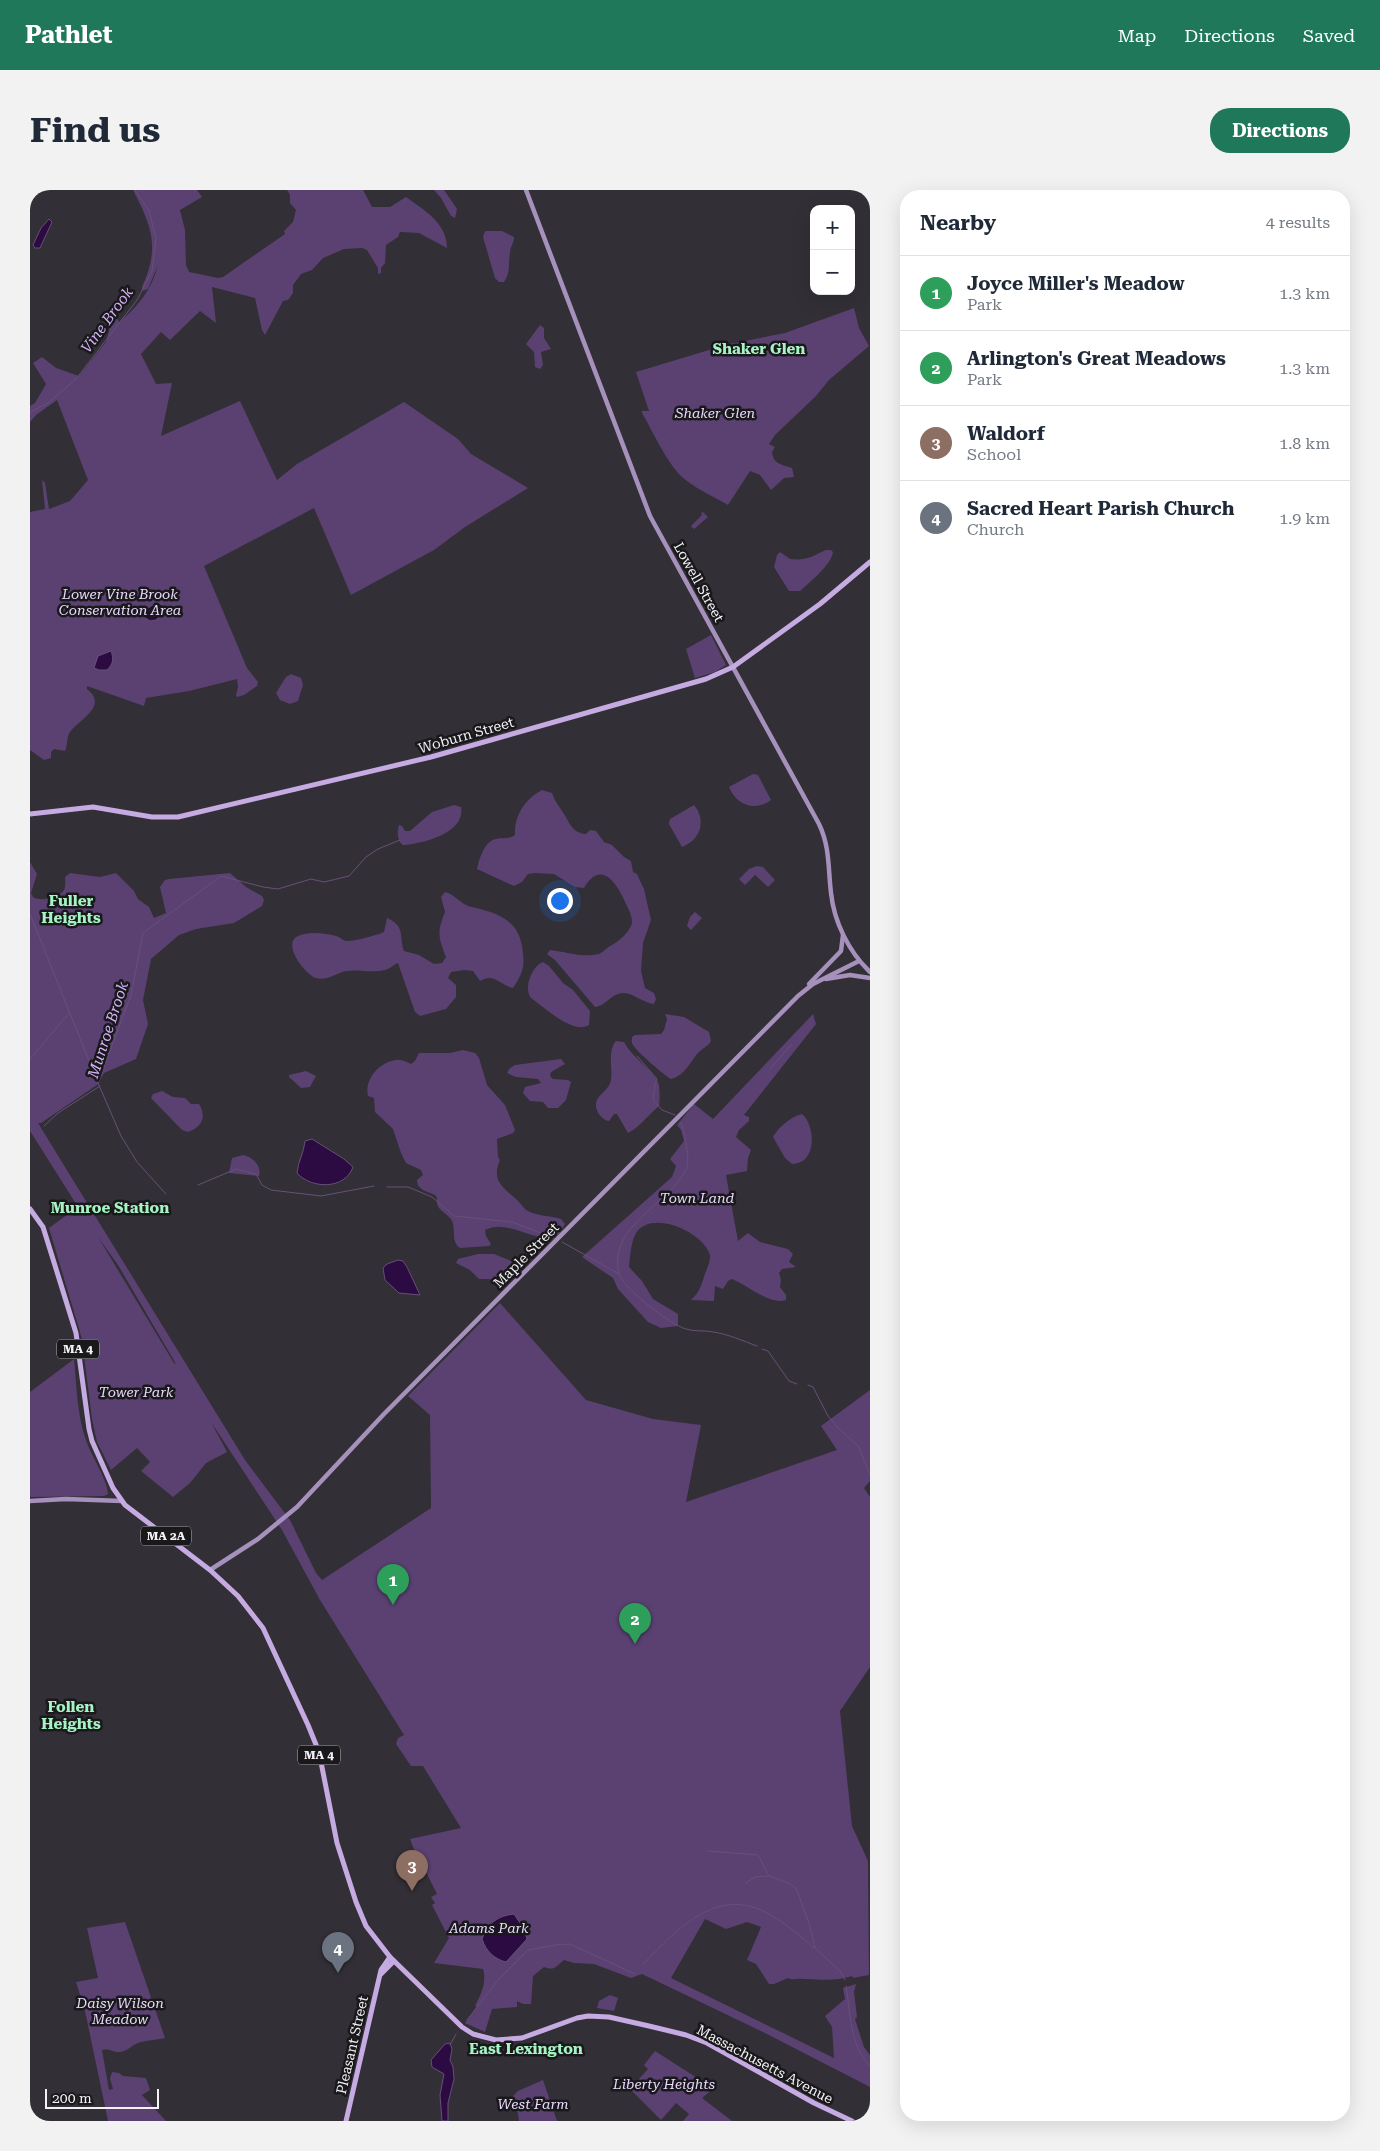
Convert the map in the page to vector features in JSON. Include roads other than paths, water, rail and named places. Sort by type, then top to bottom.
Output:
[{"type":"main road","name":"Lowell Street","points":[[526,190],[650,516],[822,830],[829,856],[833,906],[842,933],[859,961],[870,972]]},
{"type":"main road","name":"Woburn Street","points":[[30,814],[95,807],[159,817],[190,814],[435,756],[706,678],[733,667],[826,600],[870,562]]},
{"type":"main road","points":[[805,989],[841,951],[842,933]]},
{"type":"main road","name":"Maple Street","points":[[210,1570],[258,1540],[283,1520],[415,1383],[805,989],[859,961]]},
{"type":"main road","points":[[813,984],[840,976],[855,975],[870,978]]},
{"type":"main road","name":"Massachusetts Avenue","points":[[30,1209],[39,1220],[46,1238],[76,1334],[85,1408],[92,1441],[113,1488],[122,1501],[142,1520],[210,1570],[251,1611],[270,1642],[319,1752],[337,1843],[356,1902],[366,1926],[392,1959],[444,2011],[473,2034],[496,2040],[516,2039],[588,2016],[609,2017],[649,2026],[686,2035],[707,2043],[814,2103],[852,2121]]},
{"type":"main road","points":[[30,1501],[66,1499],[122,1501]]},
{"type":"main road","name":"Pleasant Street","points":[[346,2121],[381,1974],[392,1959]]},
{"type":"waterway","name":"Vine Brook","points":[[30,412],[48,403],[76,379],[137,300],[152,271],[156,238],[149,211],[135,190]]},
{"type":"waterway","name":"Munroe Brook","points":[[166,1194],[137,1162],[121,1136],[98,1083],[131,995],[143,933],[221,876],[278,889],[311,879],[324,882],[349,876],[366,857],[378,849],[400,840]]},
{"type":"waterway","points":[[30,914],[98,1083]]},
{"type":"waterway","points":[[30,1059],[70,1012]]},
{"type":"waterway","points":[[770,1069],[791,1045]]},
{"type":"waterway","points":[[637,1056],[657,1079],[653,1100],[662,1110],[675,1115]]},
{"type":"waterway","points":[[44,1126],[58,1113],[100,1086]]},
{"type":"waterway","points":[[619,1274],[618,1257],[622,1241],[631,1228],[679,1180],[687,1167],[688,1158],[685,1138],[680,1122]]},
{"type":"waterway","name":"Munroe Brook","points":[[198,1185],[236,1169],[256,1174],[262,1185],[271,1190],[321,1196],[374,1186]]},
{"type":"waterway","name":"Munroe Brook","points":[[387,1187],[408,1187],[432,1197],[454,1216],[512,1222],[554,1238]]},
{"type":"waterway","name":"Munroe Brook","points":[[562,1242],[619,1274],[622,1280],[638,1296],[659,1314],[679,1326],[689,1330],[724,1334],[757,1346]]},
{"type":"waterway","name":"Munroe Brook","points":[[762,1349],[768,1351],[789,1381],[797,1384]]},
{"type":"waterway","name":"Munroe Brook","points":[[808,1385],[813,1387],[828,1416],[858,1446],[870,1474]]},
{"type":"waterway","points":[[708,1851],[758,1855],[769,1876],[796,1888],[810,1926],[815,1948],[841,1972],[845,1980]]},
{"type":"waterway","points":[[746,1883],[755,1877],[768,1876]]},
{"type":"waterway","points":[[643,1964],[686,1924],[701,1914],[718,1907],[735,1905],[754,1907],[774,1917],[814,1948]]},
{"type":"waterway","points":[[467,2020],[498,1980],[528,1950],[570,1944],[635,1974]]},
{"type":"waterway","points":[[846,1986],[854,2039],[863,2058],[870,2066]]},
{"type":"waterway","points":[[450,2045],[456,2034]]},
{"type":"place","name":"Joyce Miller's Meadow","points":[[393,1605]]},
{"type":"place","name":"Arlington's Great Meadows","points":[[635,1644]]},
{"type":"place","name":"Waldorf","points":[[412,1891]]},
{"type":"place","name":"Sacred Heart Parish Church","points":[[338,1973]]},
{"type":"district","name":"Shaker Glen","points":[[759,349]]},
{"type":"district","name":"Fuller Heights","points":[[71,910]]},
{"type":"district","name":"Munroe Station","points":[[110,1208]]},
{"type":"district","name":"Follen Heights","points":[[71,1716]]},
{"type":"district","name":"East Lexington","points":[[526,2049]]},
{"type":"park label","name":"Lower Vine Brook Conservation Area","points":[[120,602]]},
{"type":"park label","name":"Town Land","points":[[697,1198]]},
{"type":"park label","name":"Tower Park","points":[[136,1392]]},
{"type":"park label","name":"Adams Park","points":[[489,1928]]},
{"type":"park label","name":"Daisy Wilson Meadow","points":[[120,2012]]},
{"type":"park label","name":"Liberty Heights","points":[[664,2084]]},
{"type":"park label","name":"West Farm","points":[[533,2104]]}]
